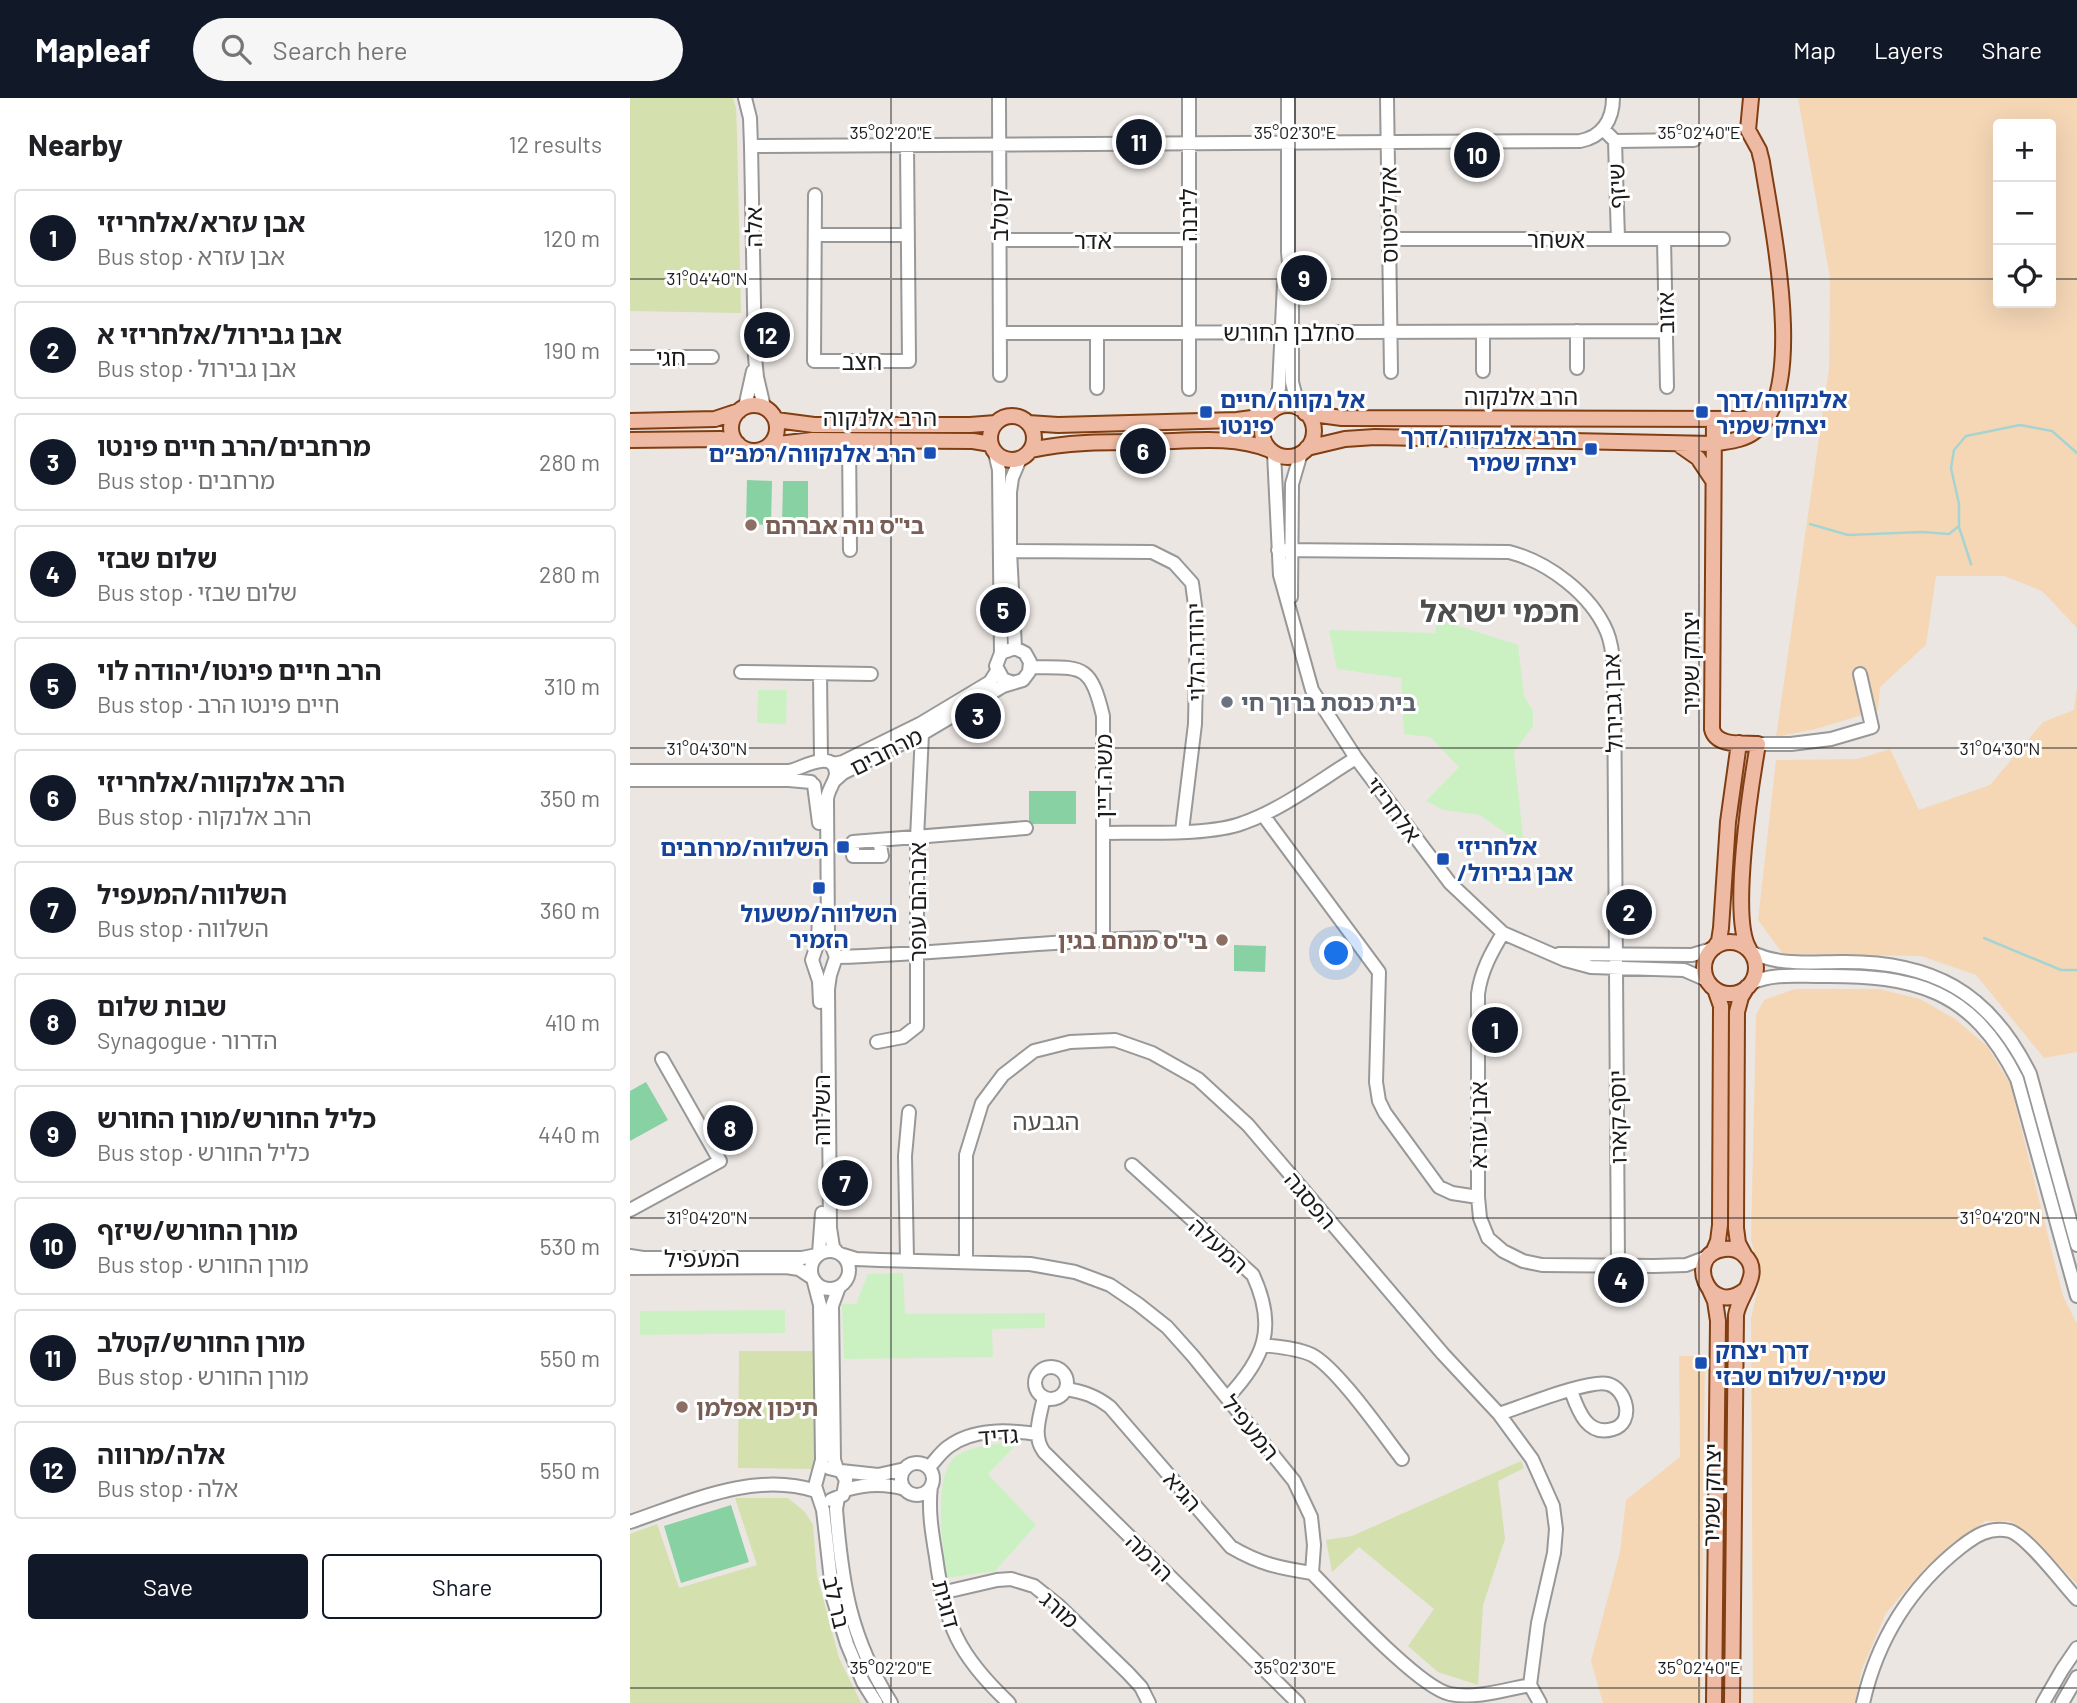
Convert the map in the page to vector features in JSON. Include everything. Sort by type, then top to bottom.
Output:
[{"type":"main road","points":[[1713,444],[1742,439],[1756,431],[1774,408],[1780,391],[1783,358],[1782,310],[1762,162],[1748,130],[1751,98]]},
{"type":"main road","points":[[1714,483],[1714,419],[1747,419],[1762,413],[1772,405],[1780,391]]},
{"type":"main road","points":[[630,421],[715,419],[757,405],[764,407],[776,420],[777,433],[769,445],[754,451],[721,439],[630,440]]},
{"type":"main road","points":[[1287,406],[1302,411],[1313,429],[1312,439],[1304,451],[1287,457],[1252,443],[1220,440],[1084,443],[1026,454],[1010,460],[993,448],[991,433],[996,423],[1012,416],[1028,423],[1058,425],[1252,419],[1287,406]]},
{"type":"main road","points":[[738,444],[731,428],[733,420],[742,409]]},
{"type":"main road","name":"הרב אלנקוה","points":[[1302,411],[1321,417],[1342,418],[1714,419]]},
{"type":"main road","points":[[1270,413],[1262,433],[1265,444],[1272,452]]},
{"type":"main road","name":"הרב אלנקוה","points":[[776,420],[814,425],[996,423]]},
{"type":"main road","points":[[1026,454],[1035,438],[1028,423]]},
{"type":"main road","name":"הרב אלנקוה","points":[[1304,451],[1345,439],[1375,437],[1713,444]]},
{"type":"main road","name":"הרב אלנקוה","points":[[769,445],[849,439],[973,441],[993,448]]},
{"type":"main road","points":[[1677,443],[1698,458],[1714,483]]},
{"type":"main road","name":"יצחק שמיר","points":[[1714,483],[1712,729],[1713,734],[1721,741],[1739,743]]},
{"type":"main road","points":[[1739,743],[1758,744],[1747,826],[1741,918],[1744,938],[1756,968],[1738,1003],[1737,1026],[1736,1228],[1738,1243],[1752,1273],[1745,1290],[1739,1295],[1727,1297],[1716,1295],[1708,1287],[1703,1269],[1720,1233],[1721,1006],[1704,964],[1721,932],[1728,822],[1739,743]]},
{"type":"main road","points":[[1713,948],[1730,942],[1738,943],[1750,951]]},
{"type":"main road","points":[[1711,984],[1730,994],[1749,985]]},
{"type":"main road","points":[[1711,1254],[1727,1248],[1745,1256]]},
{"type":"main road","name":"יצחק שמיר","points":[[1708,1287],[1715,1301],[1718,1321],[1714,1703]]},
{"type":"main road","name":"יצחק שמיר","points":[[1732,1703],[1735,1318],[1738,1302],[1745,1290]]},
{"type":"street","name":"אלה","points":[[745,98],[750,118],[755,357],[764,407]]},
{"type":"street","name":"קטלב","points":[[999,98],[1000,333]]},
{"type":"street","name":"ליבנה","points":[[1189,98],[1189,332]]},
{"type":"street","points":[[1288,98],[1287,332],[1292,387],[1302,411]]},
{"type":"street","name":"אקליפטוס","points":[[1387,98],[1390,332]]},
{"type":"street","points":[[751,146],[1580,141],[1593,137],[1603,129],[1610,117],[1612,98]]},
{"type":"street","name":"שיזף","points":[[1603,129],[1615,141],[1618,239]]},
{"type":"street","points":[[1615,141],[1694,141]]},
{"type":"street","name":"חצב","points":[[815,195],[814,361],[909,361],[907,145]]},
{"type":"street","points":[[815,235],[908,235]]},
{"type":"street","name":"אשחר","points":[[1389,239],[1723,239]]},
{"type":"street","name":"אזוב","points":[[1664,239],[1667,387]]},
{"type":"street","name":"אדר","points":[[999,240],[1188,240]]},
{"type":"street","points":[[1577,331],[1577,368]]},
{"type":"street","name":"סחלבן החורש","points":[[1000,333],[1665,331]]},
{"type":"street","points":[[1189,332],[1189,389]]},
{"type":"street","points":[[1270,413],[1278,394],[1287,332]]},
{"type":"street","points":[[1390,332],[1391,372]]},
{"type":"street","points":[[1483,332],[1483,372]]},
{"type":"street","points":[[1000,333],[1000,375]]},
{"type":"street","points":[[1097,333],[1097,388]]},
{"type":"street","name":"חגי","points":[[630,357],[712,357]]},
{"type":"street","name":"אלה","points":[[742,409],[755,357]]},
{"type":"street","points":[[849,439],[850,550]]},
{"type":"street","points":[[993,448],[999,470],[1000,654],[996,662],[997,671],[1003,679],[1013,683],[1027,677],[1031,667],[1025,653],[1015,649],[1000,654]]},
{"type":"street","name":"אלחריזי","points":[[1284,550],[1292,484],[1304,451]]},
{"type":"street","name":"אלחריזי","points":[[1272,452],[1293,621],[1312,690],[1356,758],[1450,883],[1503,933],[1577,965],[1692,955],[1713,948]]},
{"type":"street","points":[[1015,649],[1010,492],[1012,478],[1026,454]]},
{"type":"street","name":"אבן גבירול","points":[[1284,550],[1509,552],[1525,556],[1547,568],[1587,602],[1608,633],[1614,669],[1615,962]]},
{"type":"street","name":"יהודה הלוי","points":[[1010,551],[1152,552],[1174,563],[1192,583],[1198,620],[1195,724],[1182,831]]},
{"type":"street","name":"משה דיין","points":[[1031,667],[1076,668],[1089,677],[1097,691],[1103,716],[1103,939]]},
{"type":"street","name":"מרחבים","points":[[630,771],[789,771],[822,763],[843,762],[920,724],[990,682],[997,671]]},
{"type":"street","points":[[741,672],[871,674]]},
{"type":"street","points":[[820,674],[822,763]]},
{"type":"street","points":[[1758,744],[1791,744],[1831,739],[1872,727],[1860,674]]},
{"type":"street","name":"מרחבים","points":[[833,782],[843,774],[922,734],[995,690],[1013,683]]},
{"type":"street","name":"אברהם עופר","points":[[877,1042],[903,1037],[916,1026],[917,838],[922,734]]},
{"type":"street","points":[[1103,833],[1218,829],[1241,824],[1263,815],[1356,758]]},
{"type":"street","points":[[630,780],[789,780],[826,787],[833,782],[836,774],[822,763]]},
{"type":"street","points":[[822,763],[808,775],[819,808],[820,916],[818,942],[812,960],[815,967],[825,971],[834,959]]},
{"type":"street","name":"השלווה","points":[[833,782],[827,799],[828,936],[834,959],[828,989],[830,1228],[833,1247],[840,1254]]},
{"type":"street","points":[[1263,815],[1379,972],[1377,1091],[1385,1113],[1439,1187],[1452,1193],[1478,1197]]},
{"type":"street","points":[[879,840],[1026,828]]},
{"type":"street","name":"אבן עזרא","points":[[1503,933],[1485,964],[1478,994],[1478,1197],[1480,1218],[1488,1238],[1503,1251],[1523,1261],[1542,1265],[1654,1266]]},
{"type":"street","points":[[834,959],[917,955],[1103,939],[1156,938]]},
{"type":"street","points":[[815,950],[826,947],[834,959]]},
{"type":"street","points":[[1750,951],[1782,962],[1880,963],[1905,967],[1951,985],[1989,1013],[2005,1031],[2030,1074],[2077,1245]]},
{"type":"street","name":"אלחריזי","points":[[1615,962],[1684,970],[1698,974],[1711,984]]},
{"type":"street","name":"יוסף קארו","points":[[1615,962],[1618,1266]]},
{"type":"street","name":"השלווה","points":[[815,967],[820,989],[822,1237],[818,1254]]},
{"type":"street","points":[[1749,985],[1777,976],[1891,978],[1924,987],[1944,997],[1979,1023],[2001,1049],[2017,1079],[2077,1296]]},
{"type":"street","name":"הפסגה","points":[[967,1261],[966,1156],[982,1103],[1003,1075],[1034,1051],[1070,1042],[1115,1040],[1152,1053],[1198,1079],[1248,1125],[1443,1354],[1499,1414],[1532,1459],[1553,1506],[1556,1529],[1554,1553],[1538,1623],[1530,1685]]},
{"type":"street","points":[[630,1210],[720,1161],[662,1059]]},
{"type":"street","points":[[907,1259],[905,1156],[909,1112]]},
{"type":"street","name":"המעלה","points":[[1132,1165],[1253,1275],[1263,1297],[1266,1316],[1263,1345],[1246,1378],[1227,1398]]},
{"type":"street","points":[[818,1493],[815,1486],[822,1460],[820,1306],[810,1265],[818,1254],[825,1251],[840,1254],[848,1265],[832,1306],[834,1454],[839,1470],[846,1480],[842,1494]]},
{"type":"street","name":"המעפיל","points":[[630,1255],[643,1258],[802,1258],[818,1254]]},
{"type":"street","name":"המעפיל","points":[[840,1254],[856,1259],[1030,1264],[1076,1272],[1110,1285],[1167,1327],[1294,1481],[1311,1517],[1314,1545],[1312,1573]]},
{"type":"street","points":[[1654,1266],[1686,1265],[1711,1254]]},
{"type":"street","name":"המעפיל","points":[[842,1284],[862,1267],[884,1260]]},
{"type":"street","points":[[1654,1266],[1694,1273],[1708,1287]]},
{"type":"street","name":"המעפיל","points":[[630,1268],[786,1267],[799,1269],[813,1280]]},
{"type":"street","points":[[813,1280],[825,1289],[842,1284]]},
{"type":"street","points":[[1263,1345],[1312,1355],[1328,1367],[1402,1458]]},
{"type":"street","points":[[1053,1367],[1062,1371],[1067,1380],[1066,1389],[1057,1398],[1044,1397],[1035,1386],[1037,1376],[1044,1369],[1053,1367]]},
{"type":"street","points":[[1499,1414],[1590,1384],[1609,1384],[1619,1392],[1625,1402],[1627,1413],[1623,1423],[1614,1429],[1599,1431],[1587,1424],[1571,1391]]},
{"type":"street","name":"הגיא","points":[[1066,1389],[1097,1397],[1110,1407],[1231,1547],[1256,1561],[1312,1573]]},
{"type":"street","points":[[1037,1434],[1044,1397]]},
{"type":"street","name":"גדיד","points":[[929,1468],[947,1447],[963,1438],[1002,1431],[1037,1434]]},
{"type":"street","name":"הרמה","points":[[1037,1434],[1038,1444],[1044,1452],[1298,1703]]},
{"type":"street","points":[[630,1522],[726,1490],[788,1485],[825,1469],[878,1475],[905,1469],[914,1463],[924,1464],[933,1476],[931,1486],[924,1493],[882,1485],[855,1487],[828,1500],[818,1493],[788,1485]]},
{"type":"street","points":[[905,1469],[901,1479],[910,1492]]},
{"type":"street","name":"דוגית","points":[[931,1486],[932,1528],[941,1593],[954,1634],[978,1672],[1009,1703]]},
{"type":"street","name":"דוגית","points":[[910,1492],[926,1510],[932,1528]]},
{"type":"street","name":"בר לב","points":[[818,1493],[823,1510],[832,1598],[847,1644],[863,1682],[876,1703]]},
{"type":"street","name":"בר לב","points":[[842,1494],[836,1509],[845,1595],[874,1676],[891,1703]]},
{"type":"street","points":[[1863,1703],[1885,1639],[1912,1595],[1948,1558],[1980,1534],[1999,1530],[2017,1534],[2077,1599]]},
{"type":"street","points":[[1312,1573],[1427,1684],[1447,1694],[1466,1696],[1530,1685],[1540,1703]]},
{"type":"street","name":"מורג","points":[[941,1593],[997,1580],[1011,1579],[1034,1586],[1059,1606],[1128,1673],[1141,1687],[1149,1703]]},
{"type":"street","points":[[2043,1703],[2077,1648]]},
{"type":"street","points":[[2062,1703],[2077,1678]]},
{"type":"green space","points":[[630,98],[733,98],[737,133],[741,313],[630,311]]},
{"type":"green space","points":[[747,480],[772,481],[771,525],[746,524]]},
{"type":"green space","points":[[783,481],[808,481],[808,525],[782,525]]},
{"type":"green space","points":[[1437,619],[1518,645],[1524,696],[1533,711],[1533,726],[1514,752],[1524,846],[1480,815],[1444,810],[1426,801],[1459,767],[1430,737],[1404,734],[1401,678],[1337,669],[1329,630],[1435,633]]},
{"type":"green space","points":[[758,690],[787,690],[786,724],[757,723]]},
{"type":"green space","points":[[1029,791],[1076,791],[1076,824],[1029,824]]},
{"type":"green space","points":[[1234,945],[1266,946],[1265,972],[1234,971]]},
{"type":"green space","points":[[646,1082],[668,1120],[630,1141],[630,1091]]},
{"type":"green space","points":[[903,1273],[905,1314],[1045,1313],[1045,1328],[992,1329],[993,1357],[844,1359],[842,1304],[856,1304],[868,1274]]},
{"type":"green space","points":[[785,1310],[785,1333],[640,1335],[640,1311]]},
{"type":"green space","points":[[739,1351],[814,1351],[814,1469],[738,1468]]},
{"type":"green space","points":[[1001,1443],[1014,1447],[988,1474],[1036,1525],[995,1571],[946,1578],[941,1512],[944,1476],[950,1463],[959,1454]]},
{"type":"green space","points":[[1521,1461],[1524,1468],[1498,1481],[1505,1539],[1483,1605],[1478,1685],[1438,1672],[1408,1646],[1434,1609],[1359,1547],[1332,1572],[1326,1540],[1352,1536]]},
{"type":"green space","points":[[735,1498],[788,1498],[805,1512],[813,1525],[817,1576],[839,1658],[861,1703],[630,1703],[630,1534],[657,1524],[679,1588],[757,1565]]},
{"type":"green space","points":[[731,1505],[749,1562],[681,1583],[664,1526]]},
{"type":"sand","points":[[1798,98],[2077,98],[2077,628],[2042,591],[2004,576],[1936,576],[1926,645],[1880,687],[1878,710],[1816,729],[1776,737],[1829,369],[1830,278]]},
{"type":"sand","points":[[2077,687],[2077,1052],[2044,1058],[1976,975],[1921,956],[1783,954],[1758,920],[1776,760],[1858,759],[1890,749],[1919,810],[1990,785],[2043,722],[2074,710]]},
{"type":"sand","points":[[1795,989],[1879,989],[1920,999],[1955,1019],[1987,1046],[2010,1083],[2063,1296],[2077,1324],[2077,1584],[2033,1539],[2010,1521],[1985,1521],[1925,1568],[1886,1613],[1862,1669],[1855,1703],[1753,1703],[1751,1318],[1759,1285],[1757,1261],[1751,1240],[1756,1015],[1764,1000]]},
{"type":"sand","points":[[1679,1356],[1705,1356],[1701,1703],[1603,1703],[1591,1661],[1620,1552],[1626,1500],[1680,1457]]},
{"type":"waterway","points":[[1810,524],[1848,535],[1922,532],[1949,534],[1959,526],[1959,504],[1951,468],[1954,450],[1966,436],[2020,425],[2052,431],[2077,453]]},
{"type":"waterway","points":[[1959,527],[1971,564]]},
{"type":"waterway","points":[[1984,938],[2061,970],[2077,970]]},
{"type":"place","name":"מורן החורש/קטלב","points":[[1139,142]]},
{"type":"place","name":"מורן החורש/שיזף","points":[[1477,155]]},
{"type":"place","name":"כליל החורש/מורן החורש","points":[[1304,278]]},
{"type":"place","name":"אלה/מרווה","points":[[767,335]]},
{"type":"place","name":"אל נקווה/חיים פינטו","points":[[1206,412]]},
{"type":"place","name":"אלנקווה/דרך יצחק שמיר","points":[[1702,412]]},
{"type":"place","name":"הרב אלנקווה/דרך יצחק שמיר","points":[[1591,449]]},
{"type":"place","name":"הרב אלנקווה/אלחריזי","points":[[1143,451]]},
{"type":"place","name":"הרב אלנקווה/רמב״ם","points":[[930,453]]},
{"type":"place","name":"בי\"ס נוה אברהם","points":[[751,525]]},
{"type":"place","name":"הרב חיים פינטו/יהודה לוי","points":[[1003,610]]},
{"type":"place","name":"בית כנסת ברוך חי","points":[[1227,702]]},
{"type":"place","name":"מרחבים/הרב חיים פינטו","points":[[978,716]]},
{"type":"place","name":"השלווה/מרחבים","points":[[843,847]]},
{"type":"place","name":"אלחריזי /אבן גבירול","points":[[1443,859]]},
{"type":"place","name":"השלווה/משעול הזמיר","points":[[819,888]]},
{"type":"place","name":"אבן גבירול/אלחריזי א","points":[[1629,912]]},
{"type":"place","name":"בי\"ס מנחם בגין","points":[[1222,940]]},
{"type":"place","name":"אבן עזרא/אלחריזי","points":[[1495,1030]]},
{"type":"place","name":"שבות שלום","points":[[730,1128]]},
{"type":"place","name":"השלווה/המעפיל","points":[[845,1183]]},
{"type":"place","name":"שלום שבזי","points":[[1621,1280]]},
{"type":"place","name":"דרך יצחק שמיר/שלום שבזי","points":[[1701,1363]]},
{"type":"place","name":"תיכון אפלמן","points":[[682,1407]]},
{"type":"district","name":"חכמי ישראל","points":[[1500,610]]},
{"type":"district","name":"הגבעה","points":[[1046,1120]]}]
